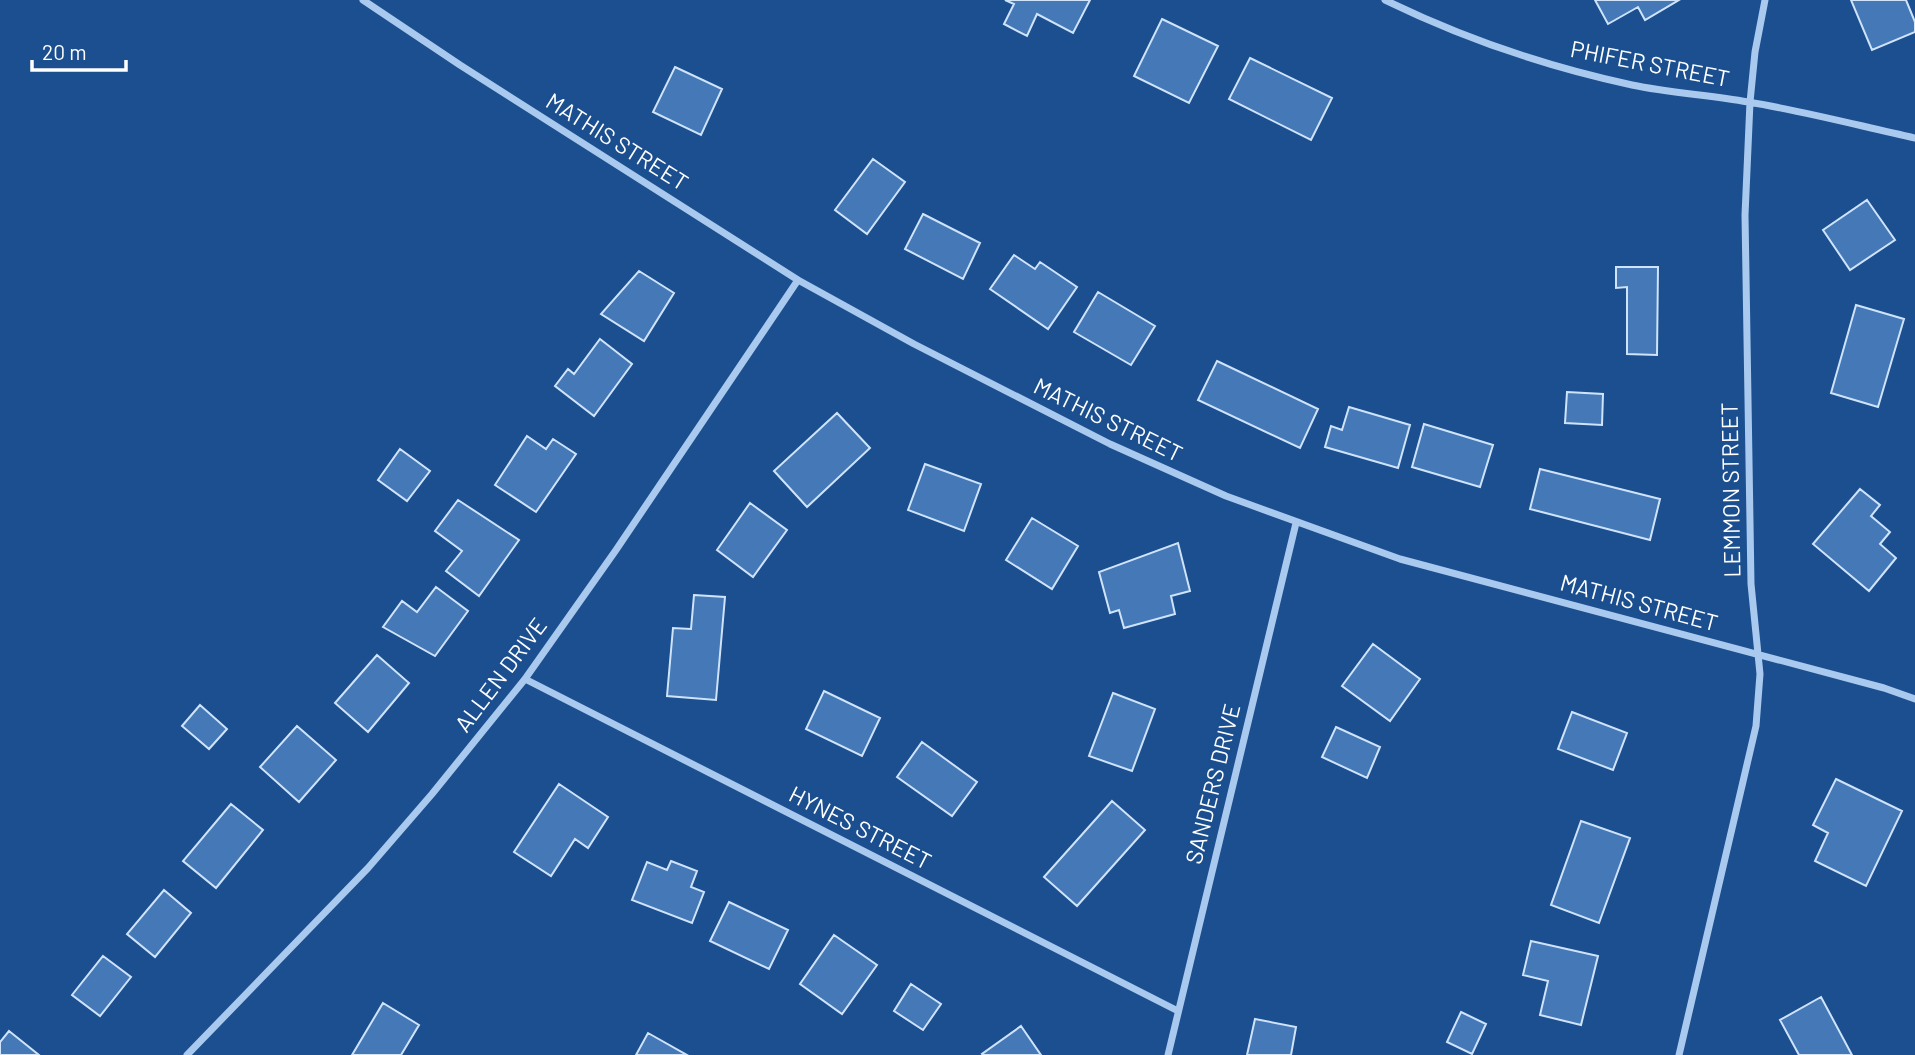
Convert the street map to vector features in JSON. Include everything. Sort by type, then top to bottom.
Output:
[{"type":"street","name":"MATHIS STREET","points":[[363,0],[460,65],[797,279],[914,344],[1110,444],[1226,496],[1400,559],[1463,578],[1758,654],[1915,699]]},
{"type":"street","name":"PHIFER STREET","points":[[1385,0],[1412,13],[1532,58],[1583,73],[1634,86],[1750,102],[1915,138]]},
{"type":"street","name":"LEMMON STREET","points":[[1679,1055],[1756,726],[1760,674],[1751,584],[1745,215],[1750,102],[1755,52],[1765,0]]},
{"type":"street","name":"ALLEN DRIVE","points":[[189,1053],[368,868],[525,679],[623,539],[797,279]]},
{"type":"street","name":"SANDERS DRIVE","points":[[1168,1055],[1296,523]]},
{"type":"street","name":"HYNES STREET","points":[[525,679],[1178,1011]]},
{"type":"street","points":[[189,1053],[199,1055]]},
{"type":"building","points":[[1005,0],[1090,0],[1073,33],[1037,14],[1027,36],[1004,24],[1014,4]]},
{"type":"building","points":[[1595,0],[1679,0],[1645,20],[1638,7],[1608,24]]},
{"type":"building","points":[[1851,0],[1906,0],[1915,22],[1915,32],[1872,50]]},
{"type":"building","points":[[1162,19],[1218,46],[1189,103],[1134,76]]},
{"type":"building","points":[[1250,58],[1332,98],[1311,140],[1229,99]]},
{"type":"building","points":[[675,67],[722,89],[701,135],[653,112]]},
{"type":"building","points":[[873,159],[905,182],[867,234],[835,210]]},
{"type":"building","points":[[1867,200],[1895,240],[1850,270],[1823,230]]},
{"type":"building","points":[[923,214],[980,243],[963,279],[905,249]]},
{"type":"building","points":[[1014,255],[1035,269],[1040,262],[1077,287],[1048,329],[990,289]]},
{"type":"building","points":[[1616,267],[1658,267],[1657,355],[1627,354],[1627,287],[1616,288]]},
{"type":"building","points":[[639,271],[674,293],[644,341],[601,314]]},
{"type":"building","points":[[1098,292],[1155,326],[1131,365],[1074,332]]},
{"type":"building","points":[[1856,305],[1904,319],[1878,407],[1831,393]]},
{"type":"building","points":[[600,339],[632,364],[594,416],[555,386],[568,369],[574,374]]},
{"type":"building","points":[[1217,361],[1318,409],[1300,448],[1198,400]]},
{"type":"building","points":[[1567,392],[1603,394],[1602,425],[1565,423]]},
{"type":"building","points":[[1349,407],[1410,425],[1398,468],[1325,447],[1331,426],[1342,430]]},
{"type":"building","points":[[837,413],[870,448],[807,507],[774,471]]},
{"type":"building","points":[[1424,424],[1493,445],[1480,487],[1412,467]]},
{"type":"building","points":[[527,436],[546,449],[553,439],[576,454],[536,512],[495,485]]},
{"type":"building","points":[[400,449],[430,471],[407,501],[378,480]]},
{"type":"building","points":[[925,464],[981,484],[964,531],[908,510]]},
{"type":"building","points":[[1540,469],[1660,499],[1650,540],[1530,509]]},
{"type":"building","points":[[1860,489],[1880,505],[1871,516],[1890,532],[1880,544],[1896,558],[1869,591],[1813,544]]},
{"type":"building","points":[[458,500],[519,540],[479,596],[446,571],[462,551],[435,531]]},
{"type":"building","points":[[750,503],[787,530],[753,577],[717,550]]},
{"type":"building","points":[[1032,518],[1078,546],[1052,589],[1006,560]]},
{"type":"building","points":[[1178,543],[1190,591],[1171,596],[1175,614],[1124,628],[1119,610],[1110,613],[1099,572]]},
{"type":"building","points":[[436,587],[468,611],[435,656],[383,627],[402,601],[417,612]]},
{"type":"building","points":[[694,595],[725,597],[716,700],[667,696],[673,628],[691,629]]},
{"type":"building","points":[[1373,644],[1420,679],[1390,721],[1342,686]]},
{"type":"building","points":[[377,655],[409,683],[368,732],[335,703]]},
{"type":"building","points":[[824,691],[880,718],[862,756],[806,729]]},
{"type":"building","points":[[1113,693],[1155,709],[1132,771],[1089,756]]},
{"type":"building","points":[[200,705],[227,729],[209,749],[182,726]]},
{"type":"building","points":[[1572,712],[1627,733],[1613,770],[1558,749]]},
{"type":"building","points":[[297,726],[336,760],[299,802],[260,767]]},
{"type":"building","points":[[1336,727],[1380,747],[1367,778],[1322,757]]},
{"type":"building","points":[[922,742],[977,782],[952,816],[897,777]]},
{"type":"building","points":[[1836,779],[1902,811],[1866,886],[1815,861],[1828,833],[1813,825]]},
{"type":"building","points":[[559,784],[608,817],[588,848],[575,839],[551,876],[514,852]]},
{"type":"building","points":[[1112,801],[1145,830],[1077,906],[1044,877]]},
{"type":"building","points":[[231,804],[263,830],[216,888],[183,861]]},
{"type":"building","points":[[1581,821],[1630,838],[1599,923],[1551,905]]},
{"type":"building","points":[[671,861],[697,871],[691,887],[704,892],[692,923],[632,900],[647,862],[667,870]]},
{"type":"building","points":[[164,890],[191,913],[155,957],[127,934]]},
{"type":"building","points":[[729,902],[788,930],[769,969],[710,941]]},
{"type":"building","points":[[834,935],[877,965],[842,1014],[800,984]]},
{"type":"building","points":[[1531,941],[1598,956],[1581,1025],[1540,1015],[1548,981],[1523,975]]},
{"type":"building","points":[[103,956],[131,977],[100,1016],[72,995]]},
{"type":"building","points":[[911,984],[941,1004],[923,1030],[894,1011]]},
{"type":"building","points":[[1821,997],[1852,1055],[1799,1055],[1780,1020]]},
{"type":"building","points":[[383,1003],[419,1025],[401,1055],[352,1055]]},
{"type":"building","points":[[1461,1012],[1486,1024],[1472,1054],[1447,1042]]},
{"type":"building","points":[[1255,1019],[1296,1027],[1291,1055],[1247,1055]]},
{"type":"building","points":[[1021,1026],[1041,1055],[982,1054]]},
{"type":"building","points":[[9,1031],[39,1055],[0,1055],[0,1042]]},
{"type":"building","points":[[648,1033],[687,1055],[636,1055]]}]
